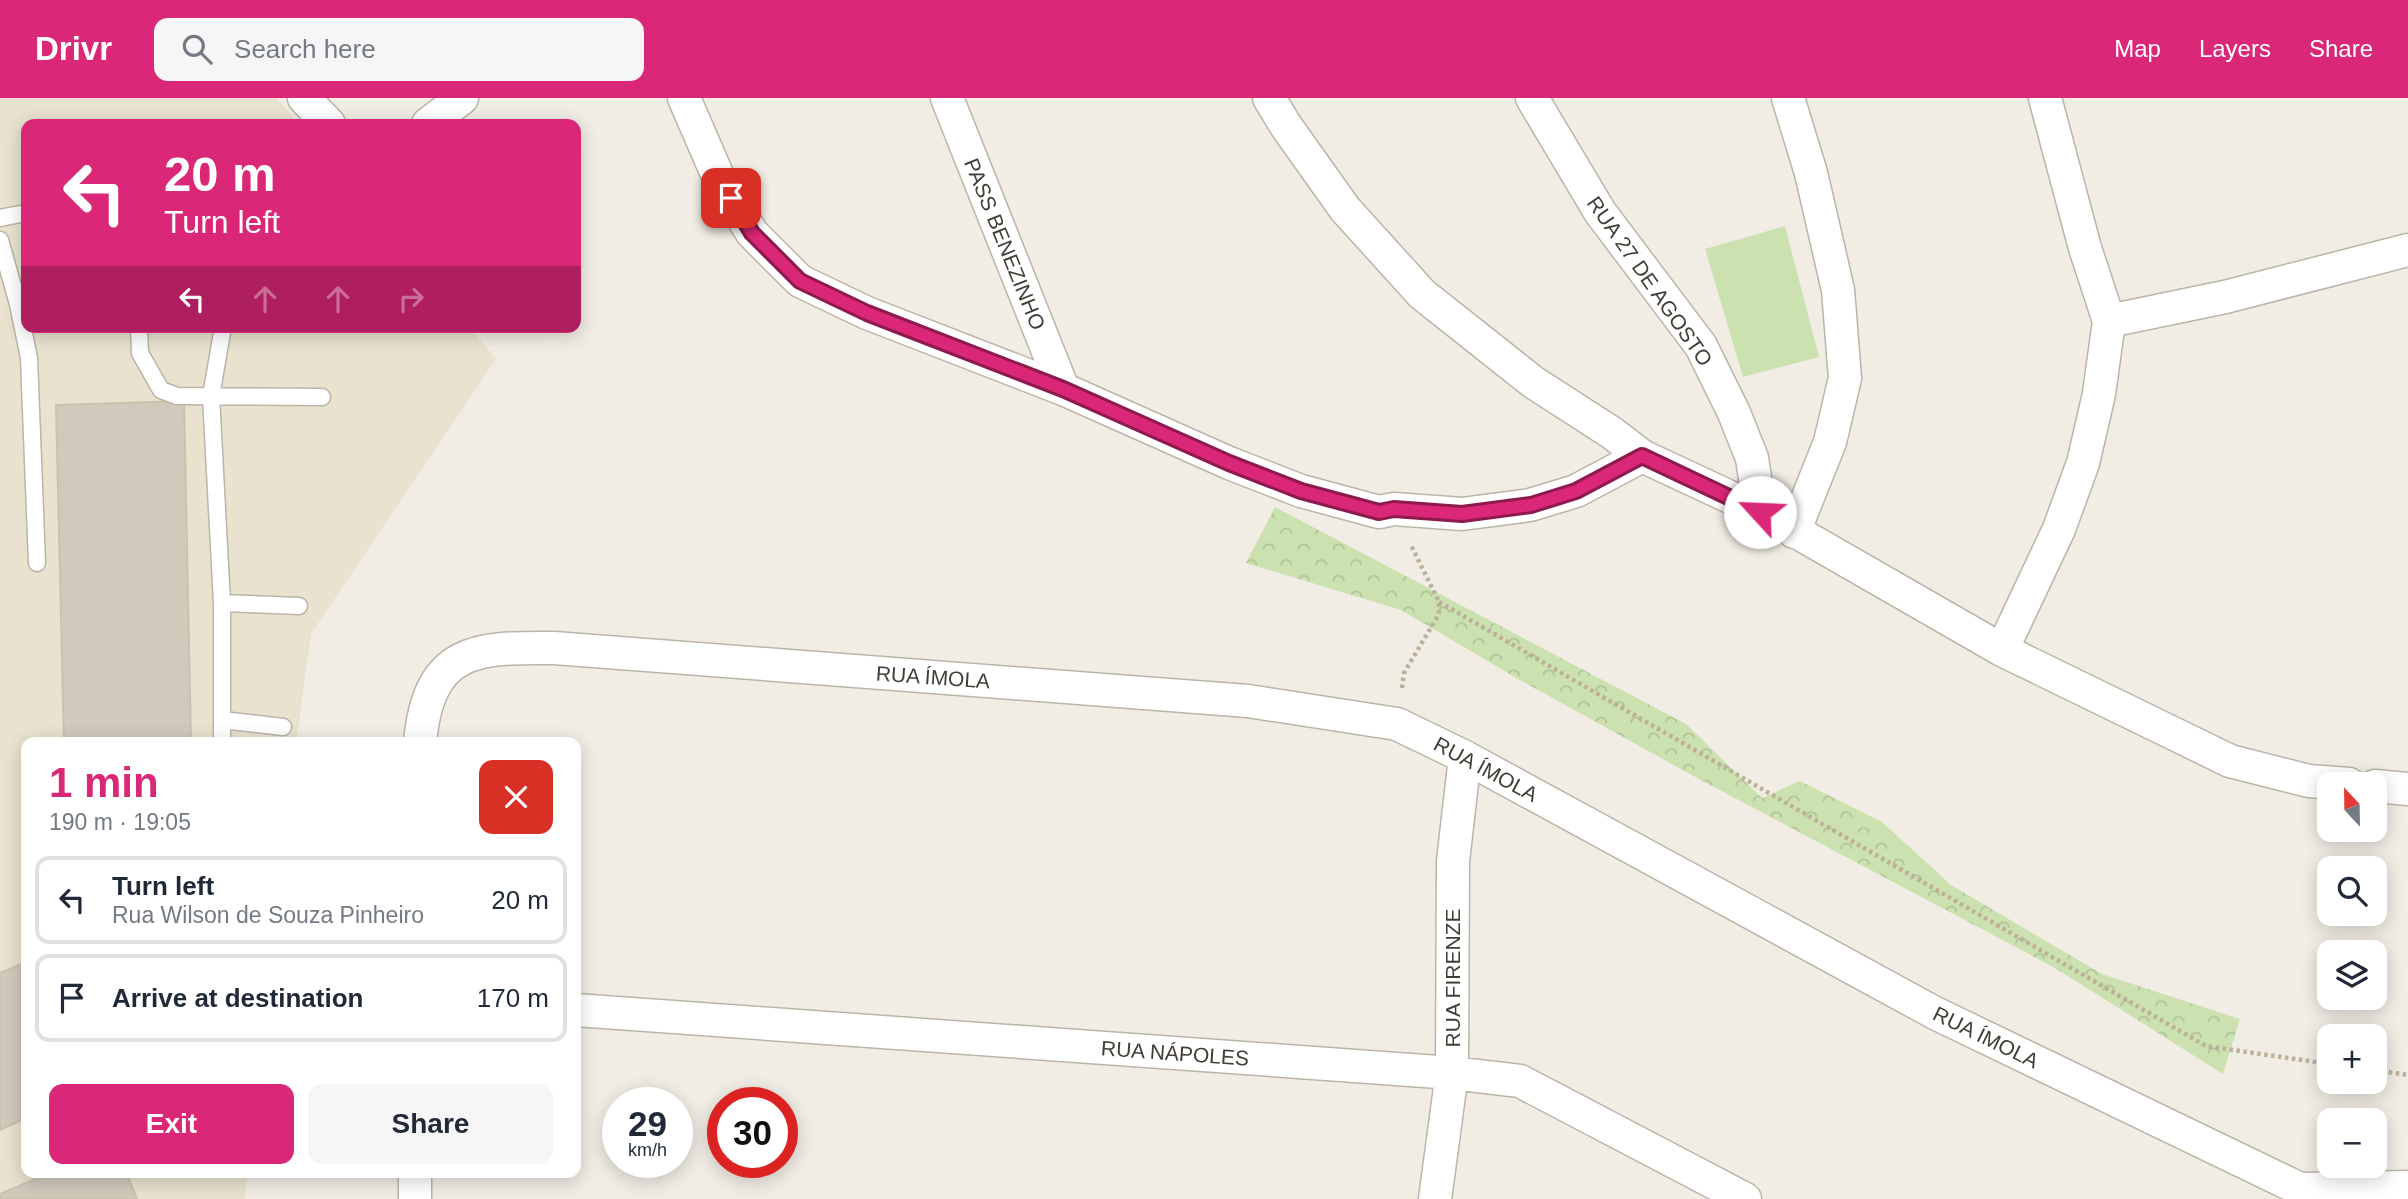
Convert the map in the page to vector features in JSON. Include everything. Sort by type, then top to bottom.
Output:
[{"type":"street","points":[[304,98],[325,119]]},
{"type":"street","points":[[435,119],[462,98]]},
{"type":"street","points":[[684,98],[720,181],[752,233],[800,281],[867,313],[1063,389],[1229,463],[1301,491],[1379,512],[1394,509],[1462,514],[1531,505],[1576,491],[1642,456]]},
{"type":"street","name":"PASS BENEZINHO","points":[[947,98],[1063,389]]},
{"type":"street","points":[[1269,98],[1345,209],[1422,294],[1534,382],[1602,426],[1642,456],[1760,512],[2002,650],[2230,761],[2317,782]]},
{"type":"street","name":"RUA 27 DE AGOSTO","points":[[1532,98],[1600,212],[1701,346],[1734,413],[1752,458],[1760,512]]},
{"type":"street","points":[[1788,98],[1811,173],[1838,290],[1845,378],[1830,442],[1794,533]]},
{"type":"street","points":[[2002,650],[2059,529],[2083,463],[2099,394],[2109,321],[2085,248],[2045,98]]},
{"type":"street","points":[[2109,321],[2225,296],[2408,250]]},
{"type":"street","name":"RUA ÍMOLA","points":[[420,737],[432,687],[452,664],[477,652],[509,648],[554,648],[1248,701],[1397,724],[1465,757],[1935,1013],[2301,1194],[2408,1187]]},
{"type":"street","name":"RUA FIRENZE","points":[[1435,1199],[1452,1073],[1453,861],[1465,757]]},
{"type":"street","points":[[2387,787],[2408,789]]},
{"type":"street","name":"RUA NÁPOLES","points":[[581,1010],[1452,1073],[1520,1081],[1745,1199]]},
{"type":"street","points":[[415,1178],[415,1199]]},
{"type":"lane","points":[[0,218],[21,214]]},
{"type":"lane","points":[[0,240],[21,319]]},
{"type":"lane","points":[[24,333],[29,358],[37,562]]},
{"type":"lane","points":[[139,333],[140,354],[161,390],[177,396],[322,397]]},
{"type":"lane","points":[[222,333],[211,396],[222,603],[222,737]]},
{"type":"lane","points":[[222,603],[299,606]]},
{"type":"lane","points":[[222,720],[283,727]]},
{"type":"path","points":[[1394,509],[1439,602],[1439,614],[1404,673]]},
{"type":"path","points":[[1439,602],[2206,1046],[2317,1062]]},
{"type":"path","points":[[2387,1072],[2408,1075]]},
{"type":"shaded area","points":[[0,98],[277,98],[295,119],[21,119],[21,333],[474,333],[496,359],[311,634],[297,737],[21,737],[21,1178],[247,1178],[245,1199],[0,1199]]},
{"type":"green space","points":[[1785,226],[1819,357],[1743,377],[1705,249]]},
{"type":"green space","points":[[1275,507],[1686,724],[1762,798],[1800,781],[1882,822],[1951,885],[2102,974],[2240,1019],[2223,1074],[2055,968],[1699,779],[1518,679],[1401,610],[1246,563]]},
{"type":"building","points":[[184,401],[191,737],[64,737],[56,405]]},
{"type":"building","points":[[21,964],[21,1120],[0,1130],[0,973]]},
{"type":"building","points":[[37,1178],[128,1178],[137,1199],[0,1199],[0,1194]]},
{"type":"route","points":[[731,198],[752,233],[800,281],[867,313],[1063,389],[1229,463],[1301,491],[1379,512],[1394,509],[1462,514],[1531,505],[1576,491],[1642,456],[1760,512]]}]
